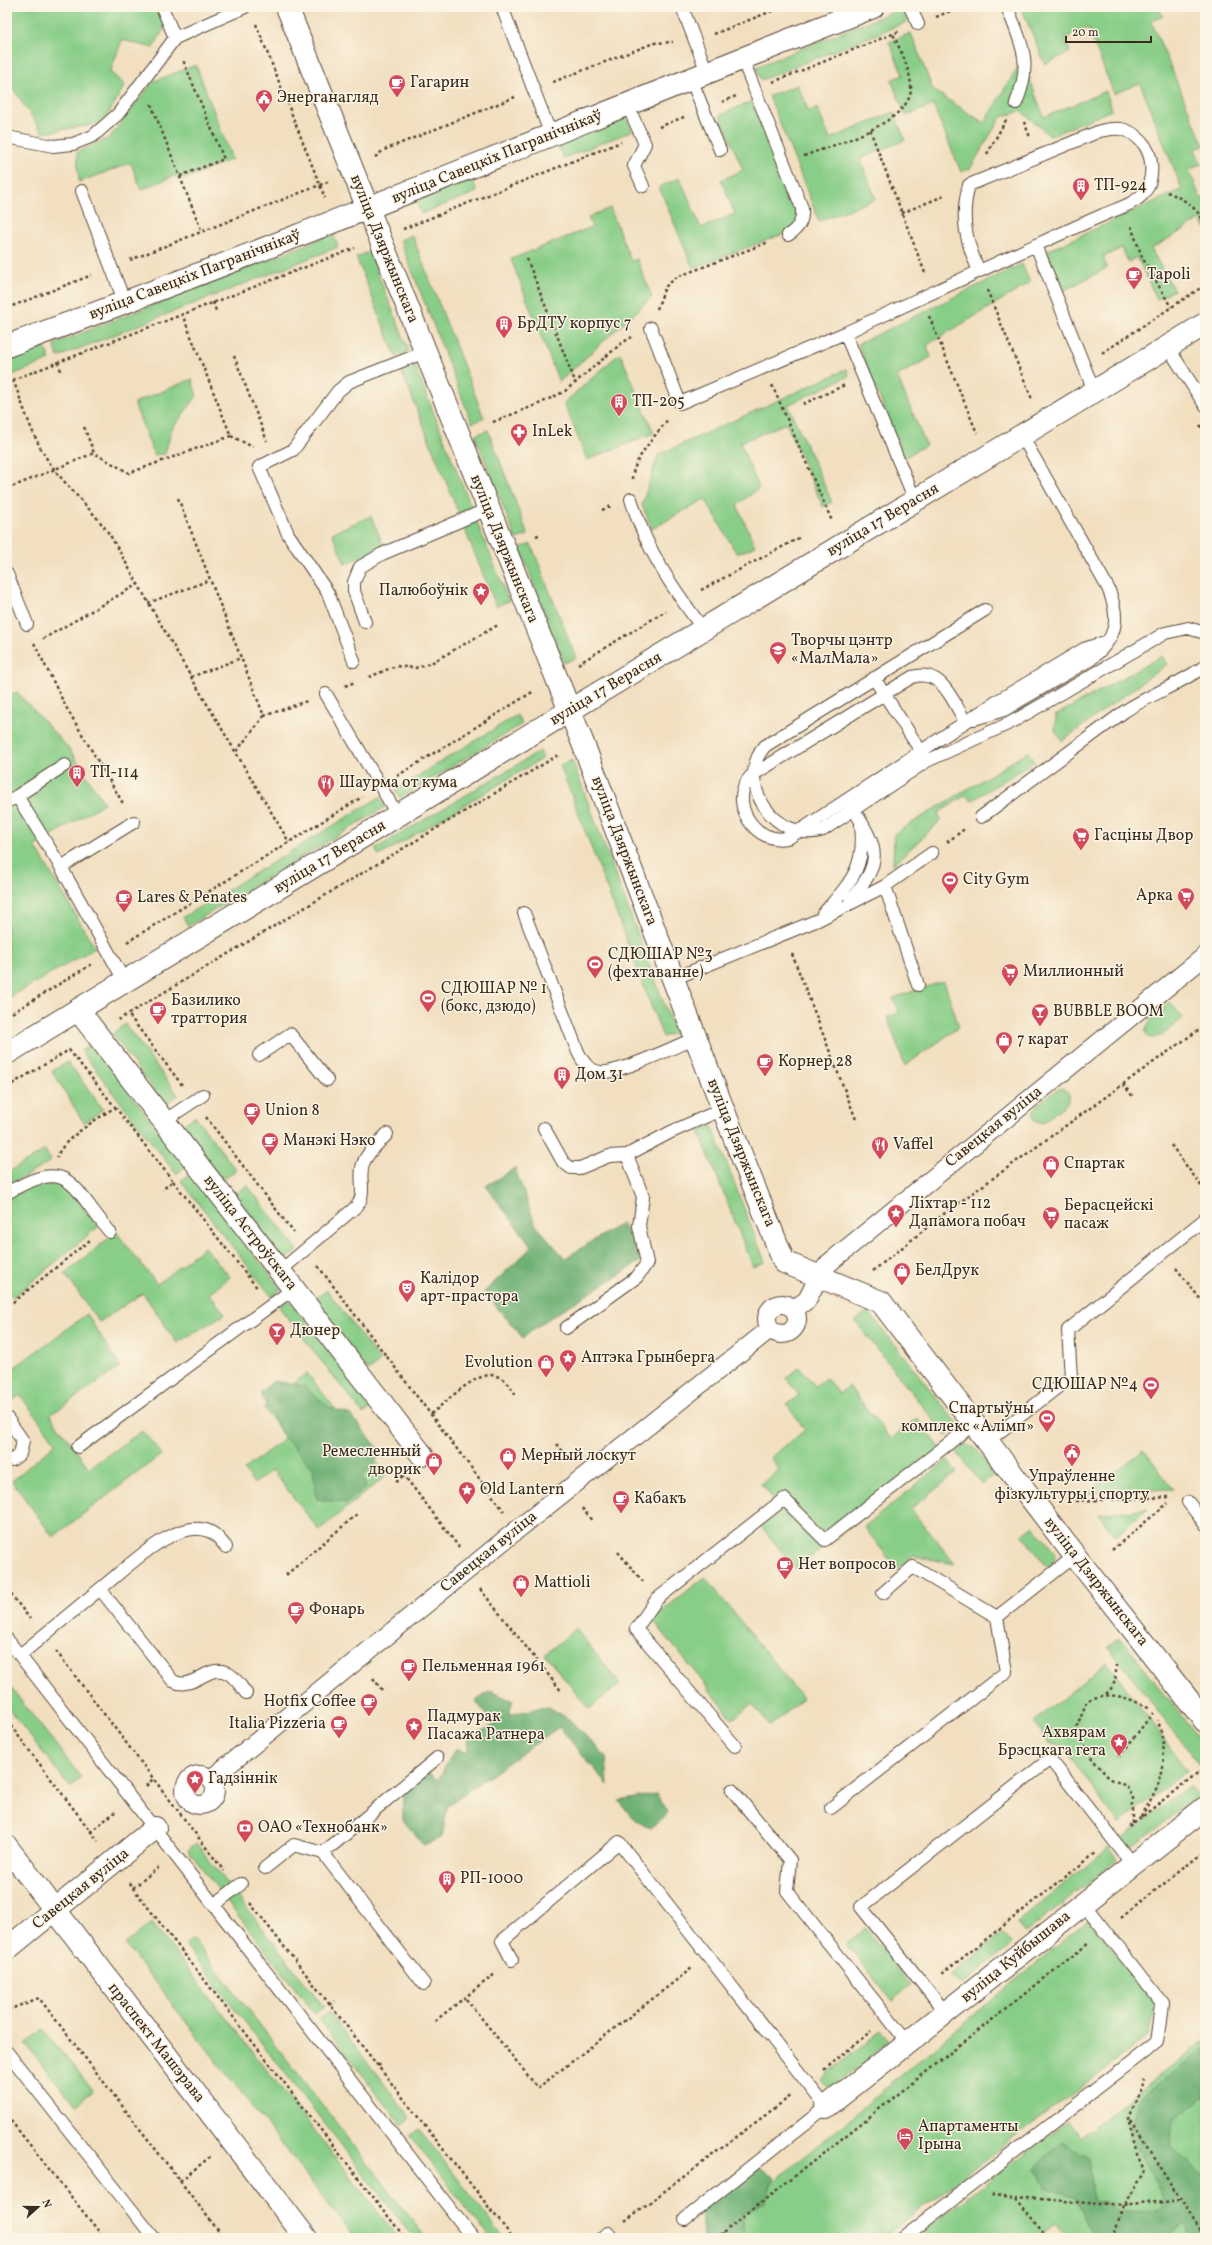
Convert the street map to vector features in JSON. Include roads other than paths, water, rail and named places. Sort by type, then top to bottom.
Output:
[{"type":"street","name":"вуліца Дзяржынскага","points":[[287,7],[556,677],[723,1109],[784,1262],[882,1302],[1075,1556],[1205,1721]]},
{"type":"street","name":"вуліца Савецкіх Пагранічнікаў","points":[[7,346],[125,303],[367,209],[699,75],[873,7]]},
{"type":"street","name":"вуліца 17 Верасня","points":[[7,1053],[1205,324]]},
{"type":"street","name":"Савецкая вуліца","points":[[182,1804],[191,1803],[201,1805],[210,1801],[215,1788],[211,1779],[518,1529],[770,1329],[783,1334],[792,1330],[797,1318],[794,1309],[807,1300],[819,1276],[829,1263],[1205,956]]},
{"type":"street","name":"вуліца Астроўскага","points":[[78,1010],[422,1455]]},
{"type":"street","name":"вуліца Куйбышава","points":[[826,2107],[1205,1808]]},
{"type":"street","name":"Савецкая вуліца","points":[[7,1950],[155,1828]]},
{"type":"street","name":"праспект Машэрава","points":[[7,1847],[306,2238]]},
{"type":"lane","points":[[162,7],[174,38]]},
{"type":"lane","points":[[7,137],[48,146],[66,145],[80,142],[93,136],[112,121],[174,38],[245,7]]},
{"type":"lane","points":[[502,7],[551,135]]},
{"type":"lane","points":[[682,7],[720,150]]},
{"type":"lane","points":[[910,7],[918,24]]},
{"type":"lane","points":[[1007,7],[1025,57],[1025,77],[1016,103]]},
{"type":"lane","points":[[742,58],[802,208],[802,221],[794,231],[788,234]]},
{"type":"lane","points":[[627,104],[645,144],[634,166],[643,186]]},
{"type":"lane","points":[[651,328],[680,403],[845,333],[1124,206],[1143,194],[1152,176],[1152,166],[1144,143],[1135,134],[1124,128],[1116,127],[1100,131],[969,185],[965,198],[964,222],[968,245],[979,271]]},
{"type":"lane","points":[[82,191],[125,303]]},
{"type":"lane","points":[[1036,245],[1094,391]]},
{"type":"lane","points":[[845,333],[915,500]]},
{"type":"lane","points":[[1167,346],[1205,405]]},
{"type":"lane","points":[[354,661],[328,593],[288,534],[259,466],[293,450],[338,391],[349,382],[425,352]]},
{"type":"lane","points":[[965,721],[939,680],[926,674],[912,677],[751,776],[746,781],[742,793],[743,807],[753,826],[763,836],[777,840],[796,834],[965,721],[987,717],[1004,710],[1091,659],[1108,641],[1113,633],[1116,615],[1111,597],[1022,436]]},
{"type":"lane","points":[[630,498],[646,542],[682,600],[703,629]]},
{"type":"lane","points":[[365,622],[354,591],[354,582],[360,567],[382,554],[488,509]]},
{"type":"lane","points":[[7,574],[27,624]]},
{"type":"lane","points":[[985,610],[765,746],[756,758],[753,772],[756,787],[762,801],[773,818],[787,828],[804,834],[817,832],[829,827],[927,760],[1012,722],[1164,633],[1188,628],[1205,633]]},
{"type":"lane","points":[[981,817],[1125,711],[1205,666]]},
{"type":"lane","points":[[874,678],[927,760]]},
{"type":"lane","points":[[326,694],[398,816]]},
{"type":"lane","points":[[65,765],[12,799],[61,867],[110,952],[125,982]]},
{"type":"lane","points":[[847,905],[863,886],[873,866],[872,842],[848,798]]},
{"type":"lane","points":[[818,920],[840,895],[856,871],[862,850],[860,820]]},
{"type":"lane","points":[[61,867],[134,822]]},
{"type":"lane","points":[[673,979],[818,920],[885,886],[932,853]]},
{"type":"lane","points":[[885,886],[918,985]]},
{"type":"lane","points":[[524,913],[578,1052],[587,1066],[593,1070],[607,1072],[696,1038]]},
{"type":"lane","points":[[259,1055],[290,1034],[327,1080]]},
{"type":"lane","points":[[164,1121],[198,1098]]},
{"type":"lane","points":[[544,1128],[563,1162],[571,1168],[580,1168],[609,1156],[627,1155],[671,1132],[723,1109]]},
{"type":"lane","points":[[280,1271],[307,1250],[361,1201],[364,1163],[387,1134]]},
{"type":"lane","points":[[566,1328],[637,1277],[647,1263],[639,1226],[643,1198],[627,1155]]},
{"type":"lane","points":[[7,1193],[35,1178],[55,1175],[68,1181],[73,1186],[108,1230]]},
{"type":"lane","points":[[988,1441],[1071,1377],[1068,1330],[1205,1219]]},
{"type":"lane","points":[[78,1447],[293,1289]]},
{"type":"lane","points":[[7,1418],[23,1441],[20,1454],[12,1460]]},
{"type":"lane","points":[[735,1746],[636,1628],[657,1599],[784,1499],[825,1540],[975,1423]]},
{"type":"lane","points":[[1188,1502],[1205,1524]]},
{"type":"lane","points":[[20,1655],[100,1589],[164,1539],[181,1530],[201,1528],[211,1532],[226,1547]]},
{"type":"lane","points":[[997,1617],[1075,1556]]},
{"type":"lane","points":[[831,1808],[1006,1672],[997,1617],[913,1567],[883,1593]]},
{"type":"lane","points":[[100,1589],[173,1681],[188,1684],[209,1673],[222,1671],[234,1678],[246,1693]]},
{"type":"lane","points":[[7,1639],[473,2238]]},
{"type":"lane","points":[[323,1853],[437,1758]]},
{"type":"lane","points":[[946,2013],[861,1908],[1050,1759],[1132,1865]]},
{"type":"lane","points":[[732,1790],[790,1860],[787,1891],[908,2043]]},
{"type":"lane","points":[[512,1960],[502,1941],[619,1842],[826,2107],[686,2218]]},
{"type":"lane","points":[[265,1868],[294,1845],[323,1853],[424,1984]]},
{"type":"lane","points":[[214,1905],[239,1885]]},
{"type":"lane","points":[[904,2238],[1157,2042],[1162,2003],[1084,1903]]},
{"type":"lane","points":[[7,2052],[154,2238]]},
{"type":"lane","points":[[601,2238],[608,2233],[612,2238]]},
{"type":"place","name":"Гагарин","points":[[397,98]]},
{"type":"place","name":"Энерганагляд","points":[[264,113]]},
{"type":"place","name":"ТП-924","points":[[1081,201]]},
{"type":"place","name":"Tapoli","points":[[1134,290]]},
{"type":"place","name":"БрДТУ корпус 7","points":[[504,339]]},
{"type":"place","name":"ТП-205","points":[[619,417]]},
{"type":"place","name":"InLek","points":[[519,447]]},
{"type":"place","name":"Палюбоўнік","points":[[481,606]]},
{"type":"place","name":"Творчы цэнтр «МалМала»","points":[[778,665]]},
{"type":"place","name":"ТП-114","points":[[77,788]]},
{"type":"place","name":"Шаурма от кума","points":[[326,798]]},
{"type":"place","name":"Гасціны Двор","points":[[1081,851]]},
{"type":"place","name":"City Gym","points":[[950,895]]},
{"type":"place","name":"Арка","points":[[1186,911]]},
{"type":"place","name":"Lares & Penates","points":[[124,913]]},
{"type":"place","name":"СДЮШАР №3 (фехтаванне)","points":[[595,979]]},
{"type":"place","name":"Миллионный","points":[[1010,987]]},
{"type":"place","name":"СДЮШАР № 1 (бокс, дзюдо)","points":[[428,1013]]},
{"type":"place","name":"Базилико траттория","points":[[158,1025]]},
{"type":"place","name":"BUBBLE BOOM","points":[[1040,1027]]},
{"type":"place","name":"7 карат","points":[[1004,1055]]},
{"type":"place","name":"Корнер 28","points":[[765,1077]]},
{"type":"place","name":"Дом 31","points":[[562,1090]]},
{"type":"place","name":"Union 8","points":[[252,1126]]},
{"type":"place","name":"Манэкі Нэко","points":[[270,1156]]},
{"type":"place","name":"Vaffel","points":[[880,1160]]},
{"type":"place","name":"Спартак","points":[[1051,1179]]},
{"type":"place","name":"Ліхтар - 112 Дапамога побач","points":[[896,1228]]},
{"type":"place","name":"Берасцейскі пасаж","points":[[1051,1230]]},
{"type":"place","name":"БелДрук","points":[[902,1286]]},
{"type":"place","name":"Калідор арт-прастора","points":[[407,1303]]},
{"type":"place","name":"Дюнер","points":[[277,1346]]},
{"type":"place","name":"Аптэка Грынберга","points":[[568,1373]]},
{"type":"place","name":"Evolution","points":[[546,1378]]},
{"type":"place","name":"СДЮШАР №4","points":[[1151,1400]]},
{"type":"place","name":"Спартыўны комплекс «Алімп»","points":[[1047,1433]]},
{"type":"place","name":"Упраўленне фізкультуры і спорту","points":[[1072,1467]]},
{"type":"place","name":"Мерный лоскут","points":[[508,1471]]},
{"type":"place","name":"Ремесленный дворик","points":[[434,1476]]},
{"type":"place","name":"Old Lantern","points":[[467,1505]]},
{"type":"place","name":"Кабакъ","points":[[621,1514]]},
{"type":"place","name":"Нет вопросов","points":[[785,1580]]},
{"type":"place","name":"Mattioli","points":[[521,1598]]},
{"type":"place","name":"Фонарь","points":[[296,1625]]},
{"type":"place","name":"Пельменная 1961","points":[[409,1682]]},
{"type":"place","name":"Hotfix Coffee","points":[[369,1717]]},
{"type":"place","name":"Italia Pizzeria","points":[[339,1739]]},
{"type":"place","name":"Падмурак Пасажа Ратнера","points":[[414,1741]]},
{"type":"place","name":"Ахвярам Брэсцкага гета","points":[[1119,1757]]},
{"type":"place","name":"Гадзіннік","points":[[195,1794]]},
{"type":"place","name":"ОАО «Технобанк»","points":[[245,1843]]},
{"type":"place","name":"РП-1000","points":[[447,1894]]},
{"type":"place","name":"Апартаменты Ірына","points":[[905,2151]]}]
